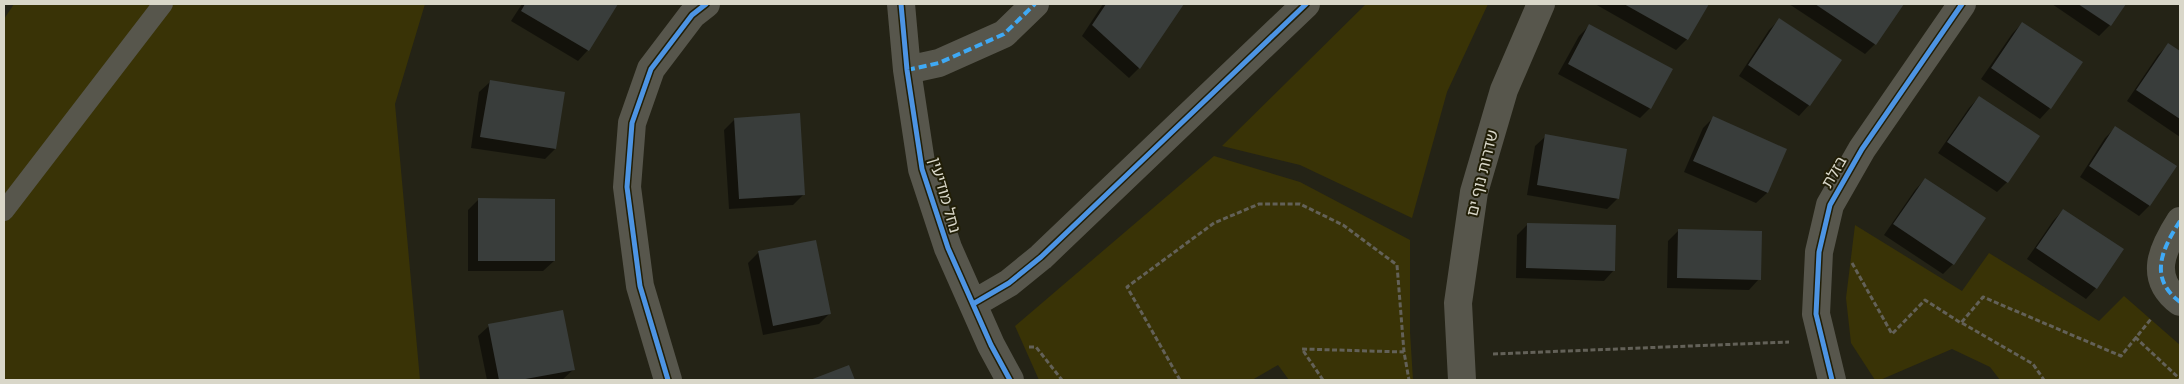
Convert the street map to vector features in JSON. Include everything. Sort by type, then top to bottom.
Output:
[{"type":"street","points":[[668,380],[640,286],[627,187],[632,123],[652,69],[692,15],[706,4]]},
{"type":"street","name":"נחל מודיעין","points":[[901,4],[907,70],[922,169],[948,248],[1010,380]]},
{"type":"street","points":[[907,70],[939,63],[1004,34],[1035,4]]},
{"type":"street","points":[[973,304],[1009,283],[1041,257],[1306,4]]},
{"type":"street","name":"שדרות נוף ים","points":[[1462,368],[1458,303],[1474,192],[1504,90],[1541,4]]},
{"type":"street","name":"בזלת","points":[[1832,380],[1816,314],[1819,252],[1830,205],[1852,165],[1962,4]]},
{"type":"street","points":[[2175,299],[2160,270],[2167,241],[2180,221]]},
{"type":"lane","points":[[4,211],[163,4]]},
{"type":"path","points":[[1180,380],[1127,287],[1214,223],[1259,204],[1300,204],[1343,225],[1397,266],[1404,352],[1409,380]]},
{"type":"path","points":[[1819,252],[1849,259],[1892,334],[1925,300],[2033,364],[2044,380]]},
{"type":"path","points":[[1961,323],[1983,297],[2121,356],[2135,338],[2175,299]]},
{"type":"path","points":[[2135,338],[2180,379]]},
{"type":"path","points":[[1462,368],[1822,340]]},
{"type":"path","points":[[1323,380],[1302,349],[1404,352]]},
{"type":"shaded area","points":[[14,4],[425,4],[395,104],[420,380],[4,380],[4,19]]},
{"type":"shaded area","points":[[1366,4],[1488,4],[1447,92],[1412,218],[1300,165],[1222,146]]},
{"type":"shaded area","points":[[1214,156],[1300,182],[1410,240],[1410,332],[1413,380],[1289,380],[1278,365],[1252,380],[1039,380],[1015,326]]},
{"type":"shaded area","points":[[1855,225],[1962,291],[1989,253],[2099,321],[2124,296],[2180,345],[2180,380],[2000,380],[1990,367],[1952,349],[1880,380],[1875,380],[1851,343],[1846,298]]},
{"type":"building","points":[[525,4],[618,4],[589,51],[521,11]]},
{"type":"building","points":[[1106,4],[1184,4],[1140,69],[1092,25]]},
{"type":"building","points":[[1624,4],[1709,4],[1688,40]]},
{"type":"building","points":[[1815,4],[1904,4],[1876,45]]},
{"type":"building","points":[[2078,4],[2126,4],[2111,26]]},
{"type":"building","points":[[1779,18],[1842,60],[1810,106],[1748,65]]},
{"type":"building","points":[[2022,22],[2083,62],[2051,109],[1991,68]]},
{"type":"building","points":[[1589,24],[1673,69],[1651,109],[1568,64]]},
{"type":"building","points":[[2168,43],[2180,51],[2180,119],[2136,90]]},
{"type":"building","points":[[490,80],[565,92],[556,149],[480,137]]},
{"type":"building","points":[[1979,96],[2040,136],[2008,183],[1947,142]]},
{"type":"building","points":[[800,113],[805,195],[739,199],[734,118]]},
{"type":"building","points":[[1713,116],[1787,149],[1768,193],[1693,161]]},
{"type":"building","points":[[2115,126],[2177,166],[2150,206],[2089,166]]},
{"type":"building","points":[[1545,134],[1627,149],[1619,199],[1537,185]]},
{"type":"building","points":[[1925,178],[1986,218],[1954,265],[1893,224]]},
{"type":"building","points":[[478,198],[555,199],[555,261],[478,261]]},
{"type":"building","points":[[2063,209],[2124,249],[2097,289],[2036,248]]},
{"type":"building","points":[[1527,223],[1616,225],[1615,271],[1526,268]]},
{"type":"building","points":[[1678,229],[1762,231],[1761,280],[1677,278]]},
{"type":"building","points":[[816,240],[831,314],[773,326],[758,251]]},
{"type":"building","points":[[563,310],[575,370],[520,380],[499,380],[488,324]]},
{"type":"building","points":[[849,365],[855,380],[810,380]]},
{"type":"marked path","points":[[907,70],[939,63],[1004,34],[1035,4]]},
{"type":"marked path","points":[[2180,221],[2168,242],[2161,263],[2164,283],[2170,293],[2180,302]]},
{"type":"cycle path","points":[[668,380],[640,286],[627,187],[632,123],[651,69],[692,15],[706,4]]},
{"type":"cycle path","points":[[901,4],[907,70],[922,169],[948,248],[991,345],[1010,380]]},
{"type":"cycle path","points":[[973,304],[1009,283],[1041,257],[1306,4]]},
{"type":"cycle path","points":[[1832,380],[1816,314],[1819,252],[1830,205],[1862,149],[1962,4]]}]
